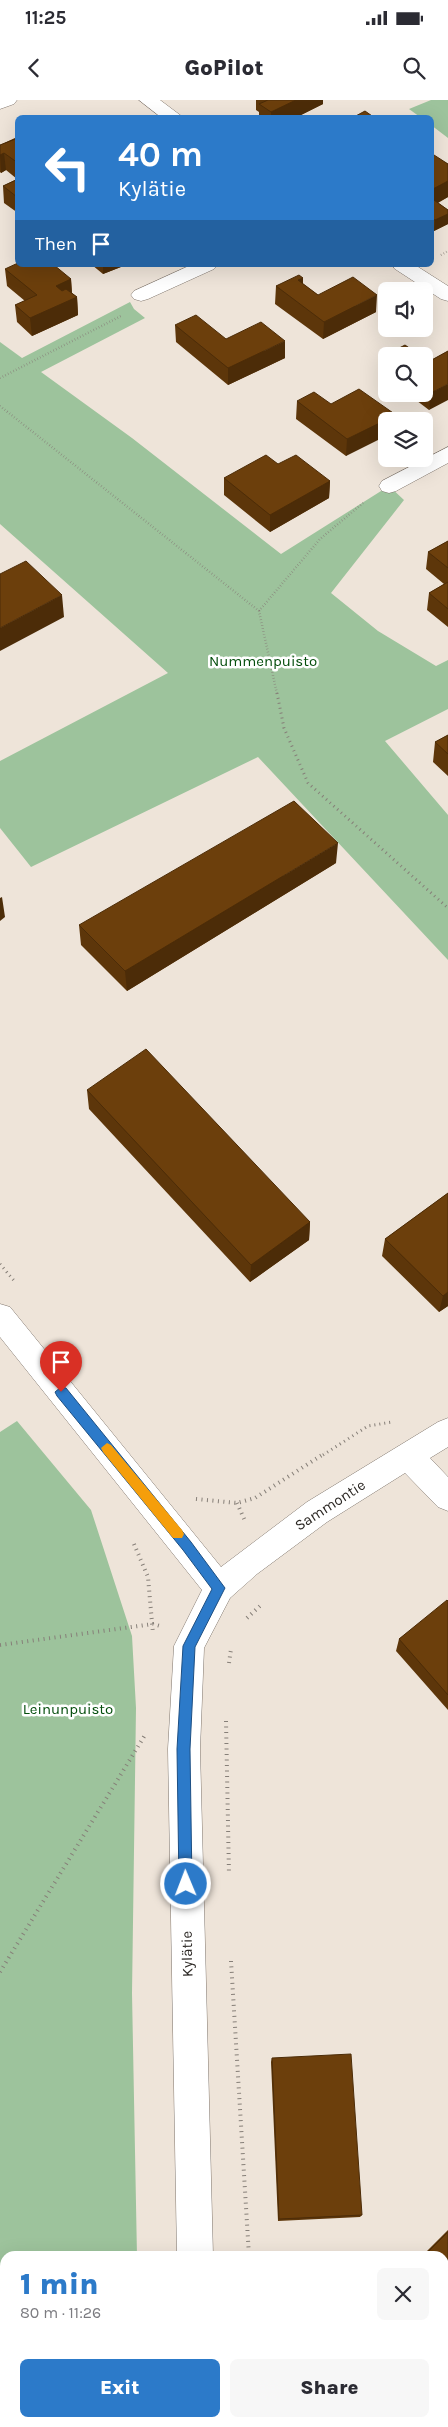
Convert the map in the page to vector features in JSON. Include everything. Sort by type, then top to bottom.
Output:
[{"type":"street","points":[[0,104],[8,100]]},
{"type":"street","points":[[148,100],[170,115]]},
{"type":"street","points":[[141,295],[203,267]]},
{"type":"street","points":[[405,267],[448,295]]},
{"type":"street","points":[[389,486],[448,454]]},
{"type":"street","points":[[0,1316],[187,1546],[218,1588]]},
{"type":"street","name":"Sammontie","points":[[218,1588],[259,1554],[317,1512],[448,1431]]},
{"type":"street","points":[[408,1456],[448,1497]]},
{"type":"street","name":"Kylätie","points":[[195,2251],[184,1749],[189,1646],[218,1588]]},
{"type":"path","points":[[0,378],[134,309],[141,295]]},
{"type":"path","points":[[0,406],[259,611],[284,728],[308,783],[448,908]]},
{"type":"path","points":[[259,611],[290,572],[347,514],[389,486]]},
{"type":"path","points":[[190,1493],[194,1498],[237,1503],[254,1498],[368,1426],[394,1422]]},
{"type":"path","points":[[237,1503],[275,1590],[244,1621]]},
{"type":"path","points":[[0,1645],[153,1624]]},
{"type":"path","points":[[227,1671],[234,1640]]},
{"type":"path","points":[[226,1717],[229,1878]]},
{"type":"path","points":[[0,1972],[147,1733]]},
{"type":"path","points":[[230,1954],[249,2251]]},
{"type":"green space","points":[[431,100],[448,100],[448,138],[434,127],[434,115],[417,115],[409,109]]},
{"type":"green space","name":"Nummenpuisto","points":[[130,302],[134,309],[145,318],[41,372],[132,438],[281,554],[389,486],[404,500],[331,593],[378,631],[436,666],[448,660],[448,709],[385,741],[448,815],[448,960],[258,757],[31,867],[0,828],[0,761],[168,673],[0,524],[0,342],[22,358]]},
{"type":"green space","name":"Leinunpuisto","points":[[17,1421],[91,1510],[132,1636],[136,1708],[132,1993],[137,2251],[0,2251],[0,1432]]},
{"type":"building","points":[[268,100],[296,100],[271,112],[259,104]]},
{"type":"building","points":[[365,111],[371,115],[358,115]]},
{"type":"building","points":[[15,139],[15,161],[4,153],[0,155],[0,145]]},
{"type":"building","points":[[434,155],[448,164],[448,181],[434,188]]},
{"type":"building","points":[[15,180],[15,195],[3,186]]},
{"type":"building","points":[[434,200],[448,210],[448,214],[435,220]]},
{"type":"building","points":[[15,264],[15,267],[56,267],[71,279],[56,286],[62,291],[66,289],[77,297],[30,318],[15,305],[37,295],[5,269]]},
{"type":"building","points":[[299,275],[303,278],[298,280],[318,295],[353,277],[377,295],[324,322],[276,286]]},
{"type":"building","points":[[196,315],[226,339],[261,322],[285,341],[228,368],[175,325]]},
{"type":"building","points":[[448,351],[448,384],[433,392],[433,359]]},
{"type":"building","points":[[359,389],[392,412],[378,412],[378,424],[347,439],[297,401],[314,392],[331,404]]},
{"type":"building","points":[[266,455],[278,464],[296,455],[330,481],[270,515],[224,478]]},
{"type":"building","points":[[448,541],[448,568],[428,552]]},
{"type":"building","points":[[26,561],[62,595],[0,628],[0,574]]},
{"type":"building","points":[[448,582],[448,609],[429,593]]},
{"type":"building","points":[[448,735],[448,754],[435,742]]},
{"type":"building","points":[[294,801],[338,843],[125,971],[79,925]]},
{"type":"building","points":[[146,1049],[310,1222],[251,1265],[87,1090]]},
{"type":"building","points":[[448,1193],[448,1292],[443,1296],[385,1239]]},
{"type":"building","points":[[448,1601],[448,1695],[399,1639]]},
{"type":"building","points":[[351,2054],[362,2215],[279,2219],[272,2058]]},
{"type":"building","points":[[448,2232],[448,2251],[429,2251]]},
{"type":"slow traffic","points":[[107,1448],[177,1534]]},
{"type":"route","points":[[61,1392],[187,1546],[218,1588],[189,1646],[184,1749],[186,1884]]}]
